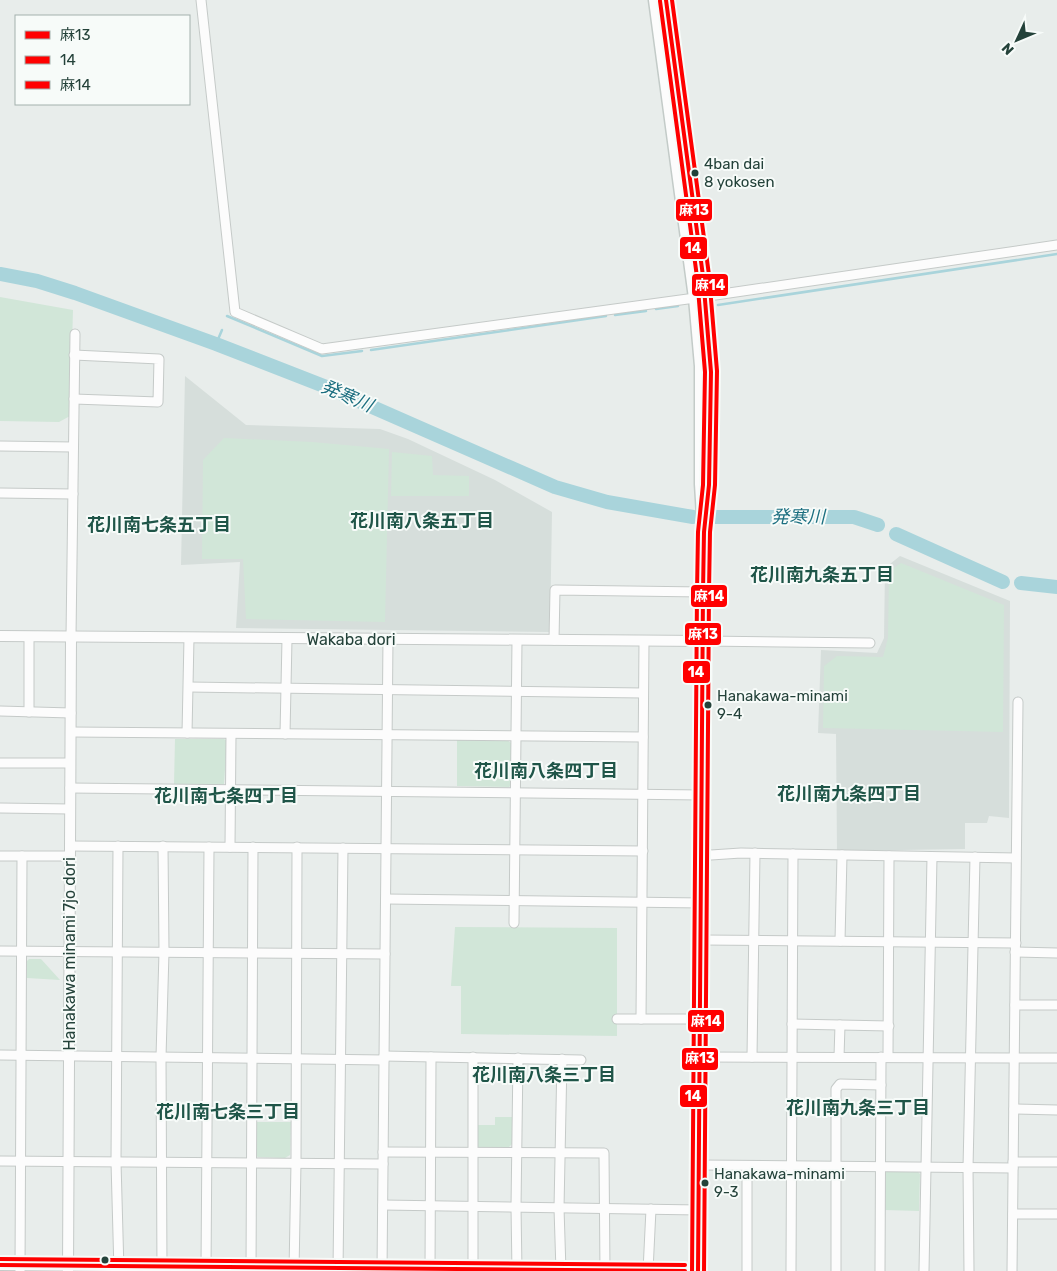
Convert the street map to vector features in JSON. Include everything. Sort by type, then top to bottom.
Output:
[{"type":"main road","points":[[656,0],[711,372],[710,485],[704,532],[703,592],[702,940],[698,1271]]},
{"type":"main road","points":[[666,0],[699,297]]},
{"type":"street","points":[[201,0],[235,312],[322,349],[1057,245]]},
{"type":"street","points":[[71,637],[75,334]]},
{"type":"street","points":[[74,355],[159,359],[158,402],[74,399]]},
{"type":"street","points":[[0,446],[73,447]]},
{"type":"street","points":[[0,493],[73,494]]},
{"type":"street","points":[[554,640],[555,590],[703,592]]},
{"type":"street","name":"Wakaba dori","points":[[0,636],[703,641]]},
{"type":"street","points":[[29,637],[29,712]]},
{"type":"street","name":"Hanakawa minami 7jo dori","points":[[68,1268],[71,637]]},
{"type":"street","points":[[187,733],[189,638]]},
{"type":"street","points":[[285,734],[287,638]]},
{"type":"street","points":[[382,1269],[388,639]]},
{"type":"street","points":[[514,923],[517,640]]},
{"type":"street","points":[[641,1019],[644,641]]},
{"type":"street","points":[[703,641],[870,643]]},
{"type":"street","points":[[189,687],[644,693]]},
{"type":"street","points":[[1012,1271],[1018,702]]},
{"type":"street","points":[[0,711],[71,713]]},
{"type":"street","points":[[71,732],[643,737]]},
{"type":"street","points":[[230,847],[231,734]]},
{"type":"street","points":[[0,763],[70,763]]},
{"type":"street","points":[[70,788],[702,795]]},
{"type":"street","points":[[0,808],[70,810]]},
{"type":"street","points":[[0,856],[22,856],[118,846],[643,851]]},
{"type":"street","points":[[118,846],[116,1162],[118,1268]]},
{"type":"street","points":[[162,1269],[161,1057],[164,952],[163,846]]},
{"type":"street","points":[[206,1269],[205,1162],[209,847]]},
{"type":"street","points":[[251,1269],[250,1163],[253,847]]},
{"type":"street","points":[[294,1269],[297,847]]},
{"type":"street","points":[[338,1269],[343,848]]},
{"type":"street","points":[[702,852],[711,855],[794,854],[1016,858]]},
{"type":"street","points":[[752,1057],[755,854]]},
{"type":"street","points":[[791,1271],[794,854]]},
{"type":"street","points":[[840,941],[842,855]]},
{"type":"street","points":[[20,1268],[22,856]]},
{"type":"street","points":[[880,1271],[881,1085],[888,1026],[890,942],[889,856]]},
{"type":"street","points":[[924,1271],[927,1057],[932,942],[932,857]]},
{"type":"street","points":[[969,1271],[968,1168],[975,857]]},
{"type":"street","points":[[386,899],[702,903]]},
{"type":"street","points":[[702,940],[972,942],[1057,952]]},
{"type":"street","points":[[0,951],[385,954]]},
{"type":"street","points":[[1015,1005],[1057,1005]]},
{"type":"street","points":[[617,1019],[701,1019]]},
{"type":"street","points":[[792,1024],[888,1026]]},
{"type":"street","points":[[839,1057],[840,1025]]},
{"type":"street","points":[[0,1055],[296,1059],[431,1056],[581,1060]]},
{"type":"street","points":[[430,1270],[429,1152],[431,1056]]},
{"type":"street","points":[[473,1057],[473,1270]]},
{"type":"street","points":[[701,1057],[1057,1058]]},
{"type":"street","points":[[517,1270],[518,1058]]},
{"type":"street","points":[[561,1270],[558,1208],[562,1059]]},
{"type":"street","points":[[836,1271],[836,1089],[840,1084],[881,1085]]},
{"type":"street","points":[[1014,1109],[1057,1110]]},
{"type":"street","points":[[384,1152],[604,1153],[605,1270]]},
{"type":"street","points":[[0,1161],[383,1164]]},
{"type":"street","points":[[699,1165],[968,1168],[1057,1162]]},
{"type":"street","points":[[747,1166],[747,1271]]},
{"type":"street","points":[[383,1205],[699,1210]]},
{"type":"street","points":[[648,1271],[651,1209]]},
{"type":"street","points":[[1013,1214],[1057,1214]]},
{"type":"street","points":[[0,1265],[20,1268],[685,1271]]},
{"type":"shaded area","points":[[185,376],[246,425],[380,429],[408,439],[495,480],[552,512],[550,632],[236,628],[240,562],[181,565]]},
{"type":"shaded area","points":[[900,556],[1010,601],[1009,818],[989,816],[987,823],[965,823],[965,849],[837,851],[836,734],[818,733],[821,650],[877,653],[884,638],[885,568]]},
{"type":"green space","points":[[0,297],[73,310],[70,416],[59,422],[0,421]]},
{"type":"green space","points":[[224,438],[312,442],[389,449],[385,622],[246,619],[243,559],[202,559],[203,460]]},
{"type":"green space","points":[[392,452],[432,456],[433,475],[469,476],[469,496],[391,496]]},
{"type":"green space","points":[[901,563],[1004,605],[1003,732],[823,728],[824,666],[837,656],[883,657],[888,638],[889,571]]},
{"type":"green space","points":[[175,739],[224,739],[227,741],[224,784],[174,784]]},
{"type":"green space","points":[[457,740],[507,740],[511,743],[511,785],[509,787],[457,786]]},
{"type":"green space","points":[[455,927],[617,928],[617,1036],[461,1034],[461,986],[451,986]]},
{"type":"green space","points":[[29,959],[41,959],[60,980],[27,978],[27,961]]},
{"type":"green space","points":[[495,1117],[512,1117],[512,1144],[509,1147],[477,1147],[477,1125],[495,1125]]},
{"type":"green space","points":[[255,1122],[291,1122],[290,1155],[285,1158],[258,1157],[255,1155]]},
{"type":"green space","points":[[886,1172],[918,1172],[920,1174],[919,1211],[884,1210]]},
{"type":"waterway","points":[[718,305],[1057,254]]},
{"type":"waterway","name":"発寒川","points":[[0,274],[37,281],[75,293],[216,344],[329,388],[555,487],[607,502],[693,517]]},
{"type":"waterway","points":[[656,309],[678,306]]},
{"type":"waterway","points":[[615,315],[646,311]]},
{"type":"waterway","points":[[227,316],[322,356],[362,351]]},
{"type":"waterway","points":[[371,350],[606,316]]},
{"type":"waterway","points":[[216,344],[222,330]]},
{"type":"waterway","name":"発寒川","points":[[715,517],[854,517],[878,525]]},
{"type":"waterway","name":"発寒川","points":[[896,534],[1003,582]]},
{"type":"waterway","name":"発寒川","points":[[1021,583],[1057,587]]},
{"type":"transit line","name":"麻13","points":[[666,0],[703,276],[711,372],[709,485],[704,532],[703,592],[698,1271]]},
{"type":"transit line","name":"麻14","points":[[672,0],[709,275],[717,371],[715,485],[710,532],[709,592],[704,1271]]},
{"type":"transit line","name":"14","points":[[660,1],[697,277],[705,372],[703,485],[698,532],[697,592],[692,1271]]},
{"type":"transit line","name":"麻14","points":[[0,1259],[685,1265]]},
{"type":"transit line","name":"麻13","points":[[0,1265],[685,1271]]},
{"type":"place","name":"4ban dai 8 yokosen","points":[[695,173]]},
{"type":"place","name":"Hanakawa-minami 9-4","points":[[708,705]]},
{"type":"place","name":"Hanakawa-minami 9-3","points":[[705,1183]]},
{"type":"district","name":"花川南八条五丁目","points":[[422,521]]},
{"type":"district","name":"花川南七条五丁目","points":[[159,525]]},
{"type":"district","name":"花川南九条五丁目","points":[[822,575]]},
{"type":"district","name":"花川南八条四丁目","points":[[546,771]]},
{"type":"district","name":"花川南九条四丁目","points":[[849,794]]},
{"type":"district","name":"花川南七条四丁目","points":[[226,796]]},
{"type":"district","name":"花川南八条三丁目","points":[[544,1075]]},
{"type":"district","name":"花川南九条三丁目","points":[[858,1108]]},
{"type":"district","name":"花川南七条三丁目","points":[[228,1112]]}]
